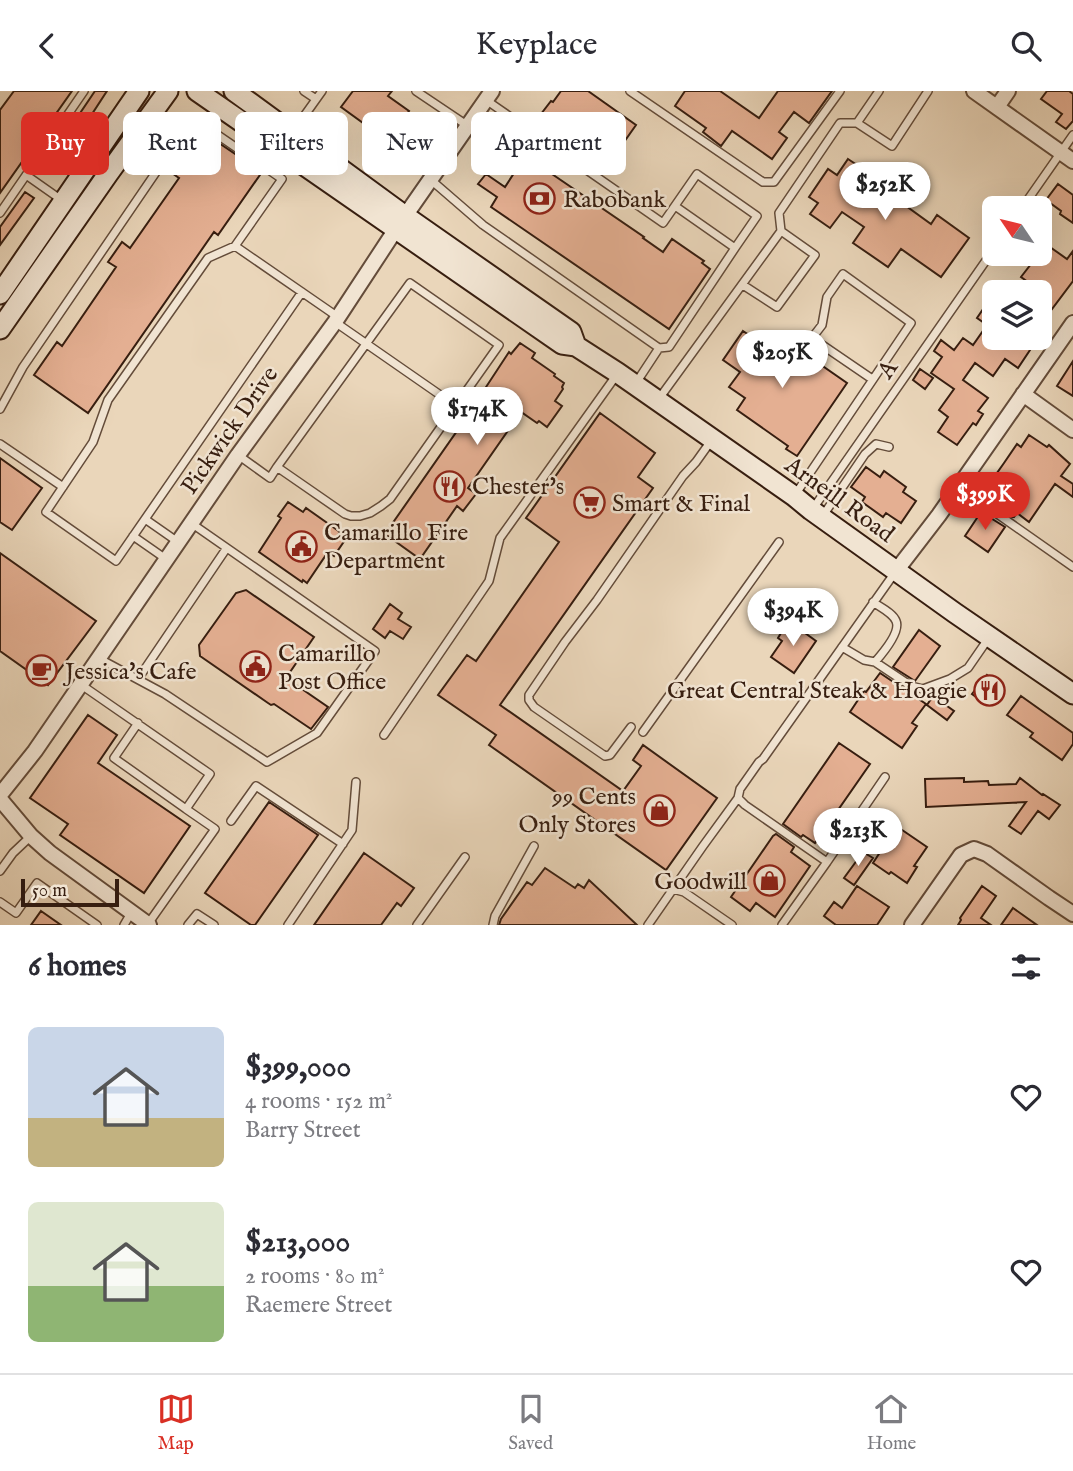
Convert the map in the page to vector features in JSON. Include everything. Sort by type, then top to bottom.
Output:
[{"type":"main road","points":[[0,293],[139,91]]},
{"type":"main road","points":[[0,329],[168,91]]},
{"type":"main road","name":"Arneill Road","points":[[197,91],[571,332],[576,346],[713,438],[816,514],[1073,694]]},
{"type":"main road","name":"Arneill Road","points":[[243,94],[266,112]]},
{"type":"main road","name":"Arneill Road","points":[[342,175],[400,223]]},
{"type":"street","points":[[974,91],[1067,156]]},
{"type":"street","points":[[997,107],[1008,91]]},
{"type":"street","name":"Pickwick Drive","points":[[0,797],[35,751],[238,455],[336,319],[489,95]]},
{"type":"street","points":[[897,571],[1073,323]]},
{"type":"street","points":[[1023,394],[1073,429]]},
{"type":"street","points":[[0,797],[31,836],[50,853],[128,919],[148,925]]},
{"type":"street","points":[[912,925],[961,855],[974,849],[987,853],[1073,913]]},
{"type":"lane","points":[[0,213],[84,91]]},
{"type":"lane","points":[[304,91],[316,99]]},
{"type":"lane","points":[[307,112],[322,91]]},
{"type":"lane","points":[[416,91],[468,126]]},
{"type":"lane","points":[[630,91],[763,182],[774,182],[839,91]]},
{"type":"lane","points":[[857,123],[879,91]]},
{"type":"lane","points":[[658,401],[781,230],[779,213],[840,123],[857,123],[892,146],[929,91]]},
{"type":"lane","points":[[489,95],[508,112]]},
{"type":"lane","points":[[0,409],[23,367],[193,118],[282,179],[235,246],[208,258],[108,400],[93,442],[46,512],[116,561],[302,292]]},
{"type":"lane","points":[[1032,196],[1067,156],[1073,135]]},
{"type":"lane","points":[[430,180],[483,225],[659,348],[669,347],[757,216],[697,174],[663,223],[594,175]]},
{"type":"lane","points":[[26,176],[63,201]]},
{"type":"lane","points":[[675,206],[735,248]]},
{"type":"lane","points":[[743,285],[777,307],[815,255],[781,230]]},
{"type":"lane","points":[[235,246],[302,292],[366,344],[456,406]]},
{"type":"lane","name":"A","points":[[816,514],[983,266]]},
{"type":"lane","points":[[794,496],[911,323],[843,274],[827,297],[822,325],[812,338],[872,379]]},
{"type":"lane","points":[[238,455],[270,478],[277,467],[411,283],[499,345],[390,499],[370,513],[355,516],[345,514],[277,467]]},
{"type":"lane","points":[[635,384],[659,348]]},
{"type":"lane","points":[[384,735],[489,581],[500,538],[618,373]]},
{"type":"lane","points":[[631,727],[607,756],[534,707],[529,695],[683,476],[713,438]]},
{"type":"lane","points":[[0,444],[63,487]]},
{"type":"lane","points":[[816,514],[865,454],[876,444],[888,447]]},
{"type":"lane","points":[[958,486],[1073,567]]},
{"type":"lane","points":[[145,519],[178,542]]},
{"type":"lane","points":[[98,658],[165,694],[267,762],[317,733],[375,651],[191,523]]},
{"type":"lane","points":[[133,536],[166,559]]},
{"type":"lane","points":[[643,732],[779,542]]},
{"type":"lane","points":[[138,679],[226,549]]},
{"type":"lane","points":[[648,925],[738,798],[740,789],[897,571]]},
{"type":"lane","points":[[873,602],[891,615],[897,627],[876,662]]},
{"type":"lane","points":[[842,647],[864,660],[876,662],[911,687],[923,689],[950,679],[968,668],[990,637]]},
{"type":"lane","points":[[80,683],[210,774],[186,809]]},
{"type":"lane","points":[[138,723],[114,758],[215,829],[148,925]]},
{"type":"lane","points":[[782,925],[885,777]]},
{"type":"lane","points":[[288,925],[352,830],[356,782]]},
{"type":"lane","points":[[231,821],[256,786],[343,844]]},
{"type":"lane","points":[[738,798],[827,862]]},
{"type":"lane","points":[[0,871],[13,853],[31,836]]},
{"type":"lane","points":[[493,925],[495,916],[534,846]]},
{"type":"lane","points":[[0,854],[8,859]]},
{"type":"lane","points":[[416,925],[465,857]]},
{"type":"lane","points":[[0,902],[16,913],[37,883],[97,925]]},
{"type":"lane","points":[[673,889],[684,892],[732,925]]},
{"type":"lane","points":[[188,925],[197,914],[214,925]]},
{"type":"building","points":[[14,91],[72,91],[57,112],[21,112],[21,163],[0,193],[0,110]]},
{"type":"building","points":[[95,91],[107,91],[93,112],[81,112]]},
{"type":"building","points":[[353,91],[392,91],[388,96],[409,111],[362,112],[362,122],[341,107]]},
{"type":"building","points":[[561,91],[588,91],[618,112],[543,112],[551,101],[553,102]]},
{"type":"building","points":[[685,91],[720,91],[759,118],[778,91],[832,91],[809,123],[794,112],[779,132],[787,138],[772,159],[732,131],[721,146],[703,132],[706,128],[675,106]]},
{"type":"building","points":[[1047,91],[1069,91],[1073,94],[1073,121],[1066,129],[1056,122],[1062,114],[1041,99]]},
{"type":"building","points":[[626,118],[636,125],[626,139]]},
{"type":"building","points":[[221,144],[235,154],[235,175],[260,175],[218,235],[214,232],[88,413],[34,375],[57,342],[62,346],[116,267],[108,262],[122,242],[130,248],[179,178],[175,175],[221,175]]},
{"type":"building","points":[[848,159],[866,171],[858,183],[883,201],[888,193],[931,224],[937,215],[969,238],[941,277],[901,249],[888,267],[853,243],[864,227],[842,212],[830,228],[810,214],[818,203],[809,197],[828,169],[837,175]]},
{"type":"building","points":[[487,175],[505,187],[513,175],[553,175],[663,252],[672,239],[704,261],[702,263],[710,269],[669,329],[491,207],[497,197],[478,184]]},
{"type":"building","points":[[1058,184],[1073,195],[1073,223],[1060,214],[1061,211],[1052,204],[1052,196],[1049,196]]},
{"type":"building","points":[[25,192],[34,198],[0,245],[0,227]]},
{"type":"building","points":[[1052,248],[1067,259],[1073,251],[1073,281],[1052,309],[1052,280],[1025,280],[1021,277],[1029,266],[1052,266]]},
{"type":"building","points":[[743,331],[776,353],[785,340],[847,383],[797,456],[786,449],[788,446],[737,410],[745,398],[729,387],[740,372],[723,360]]},
{"type":"building","points":[[982,332],[982,350],[1030,350],[1018,368],[1005,359],[993,376],[975,363],[963,380],[988,398],[978,411],[983,414],[976,425],[973,423],[957,445],[938,432],[948,417],[939,410],[954,389],[931,373],[942,357],[934,351],[941,340],[954,350],[963,338],[973,345]]},
{"type":"building","points":[[520,343],[535,353],[532,358],[564,383],[555,401],[562,406],[547,427],[521,412],[468,488],[476,494],[463,511],[457,506],[420,559],[385,534],[509,352],[511,354]]},
{"type":"building","points":[[1073,361],[1073,396],[1057,386]]},
{"type":"building","points":[[920,369],[933,378],[925,389],[913,380]]},
{"type":"building","points":[[600,413],[655,453],[638,477],[653,488],[500,705],[623,791],[641,766],[633,760],[643,745],[717,798],[666,870],[489,745],[496,735],[438,695],[467,655],[476,661],[559,542],[526,518]]},
{"type":"building","points":[[1029,435],[1047,447],[1049,445],[1070,464],[1061,476],[1073,484],[1073,497],[1055,484],[1029,522],[1017,513],[1012,517],[1003,510],[1010,500],[992,488],[1000,476],[997,473],[1017,444],[1021,447]]},
{"type":"building","points":[[0,458],[42,488],[12,530],[0,522]]},
{"type":"building","points":[[866,467],[880,477],[884,471],[906,487],[903,492],[916,501],[901,523],[886,513],[883,517],[862,502],[865,497],[851,487]]},
{"type":"building","name":"Camarillo Fire Department","points":[[288,502],[303,512],[306,508],[340,532],[338,535],[345,540],[334,556],[328,552],[307,583],[259,552]]},
{"type":"building","points":[[981,512],[1005,527],[988,552],[965,536]]},
{"type":"building","points":[[0,553],[96,621],[48,685],[0,651]]},
{"type":"building","name":"Camarillo Post Office","points":[[246,590],[314,637],[286,678],[328,707],[311,729],[200,656],[199,645],[236,593]]},
{"type":"building","points":[[390,604],[402,613],[398,619],[411,627],[403,639],[390,631],[385,638],[373,629]]},
{"type":"building","points":[[794,625],[816,641],[794,673],[771,657],[782,641],[778,638],[784,628],[789,632]]},
{"type":"building","points":[[919,630],[940,646],[915,681],[893,667]]},
{"type":"building","points":[[880,673],[926,704],[912,723],[917,726],[902,748],[850,712]]},
{"type":"building","points":[[987,675],[1000,685],[986,704],[972,694]]},
{"type":"building","points":[[933,696],[954,711],[947,720],[927,705]]},
{"type":"building","points":[[1021,696],[1073,733],[1073,744],[1062,760],[1030,737],[1033,733],[1007,715]]},
{"type":"building","points":[[88,715],[117,735],[98,763],[190,826],[144,893],[60,835],[68,824],[30,798]]},
{"type":"building","points":[[839,743],[870,764],[815,843],[783,824]]},
{"type":"building","points":[[964,778],[964,782],[988,781],[989,785],[1016,784],[1020,778],[1060,805],[1049,819],[1038,811],[1021,834],[1009,826],[1026,802],[926,807],[925,779]]},
{"type":"building","points":[[269,802],[318,835],[255,925],[251,925],[205,893]]},
{"type":"building","points":[[886,819],[927,847],[914,866],[917,867],[907,883],[873,863],[888,840],[877,832]]},
{"type":"building","name":"Goodwill","points":[[776,834],[794,847],[791,852],[810,866],[775,917],[756,903],[750,911],[731,897]]},
{"type":"building","points":[[863,852],[873,858],[854,885],[844,878]]},
{"type":"building","points":[[364,853],[414,888],[401,906],[397,903],[381,925],[314,925]]},
{"type":"building","points":[[545,868],[575,888],[578,884],[584,888],[589,880],[637,925],[499,925],[527,882],[532,885]]},
{"type":"building","points":[[857,886],[889,907],[877,925],[836,925],[824,916],[834,902],[842,908]]},
{"type":"building","points":[[982,886],[996,896],[981,918],[991,925],[958,925],[960,918]]},
{"type":"building","points":[[1013,908],[1037,925],[1001,925]]},
{"type":"building","points":[[41,911],[61,925],[31,925]]},
{"type":"place","name":"Rabobank","points":[[540,199]]},
{"type":"place","name":"Chester's","points":[[449,486]]},
{"type":"place","name":"Smart & Final","points":[[589,503]]},
{"type":"place","name":"Camarillo Fire Department","points":[[301,546]]},
{"type":"place","name":"Camarillo Post Office","points":[[255,667]]},
{"type":"place","name":"Jessica's Cafe","points":[[42,671]]},
{"type":"place","name":"Great Central Steak & Hoagie","points":[[990,690]]},
{"type":"place","name":"99 Cents Only Stores","points":[[659,810]]},
{"type":"place","name":"Goodwill","points":[[770,881]]}]
